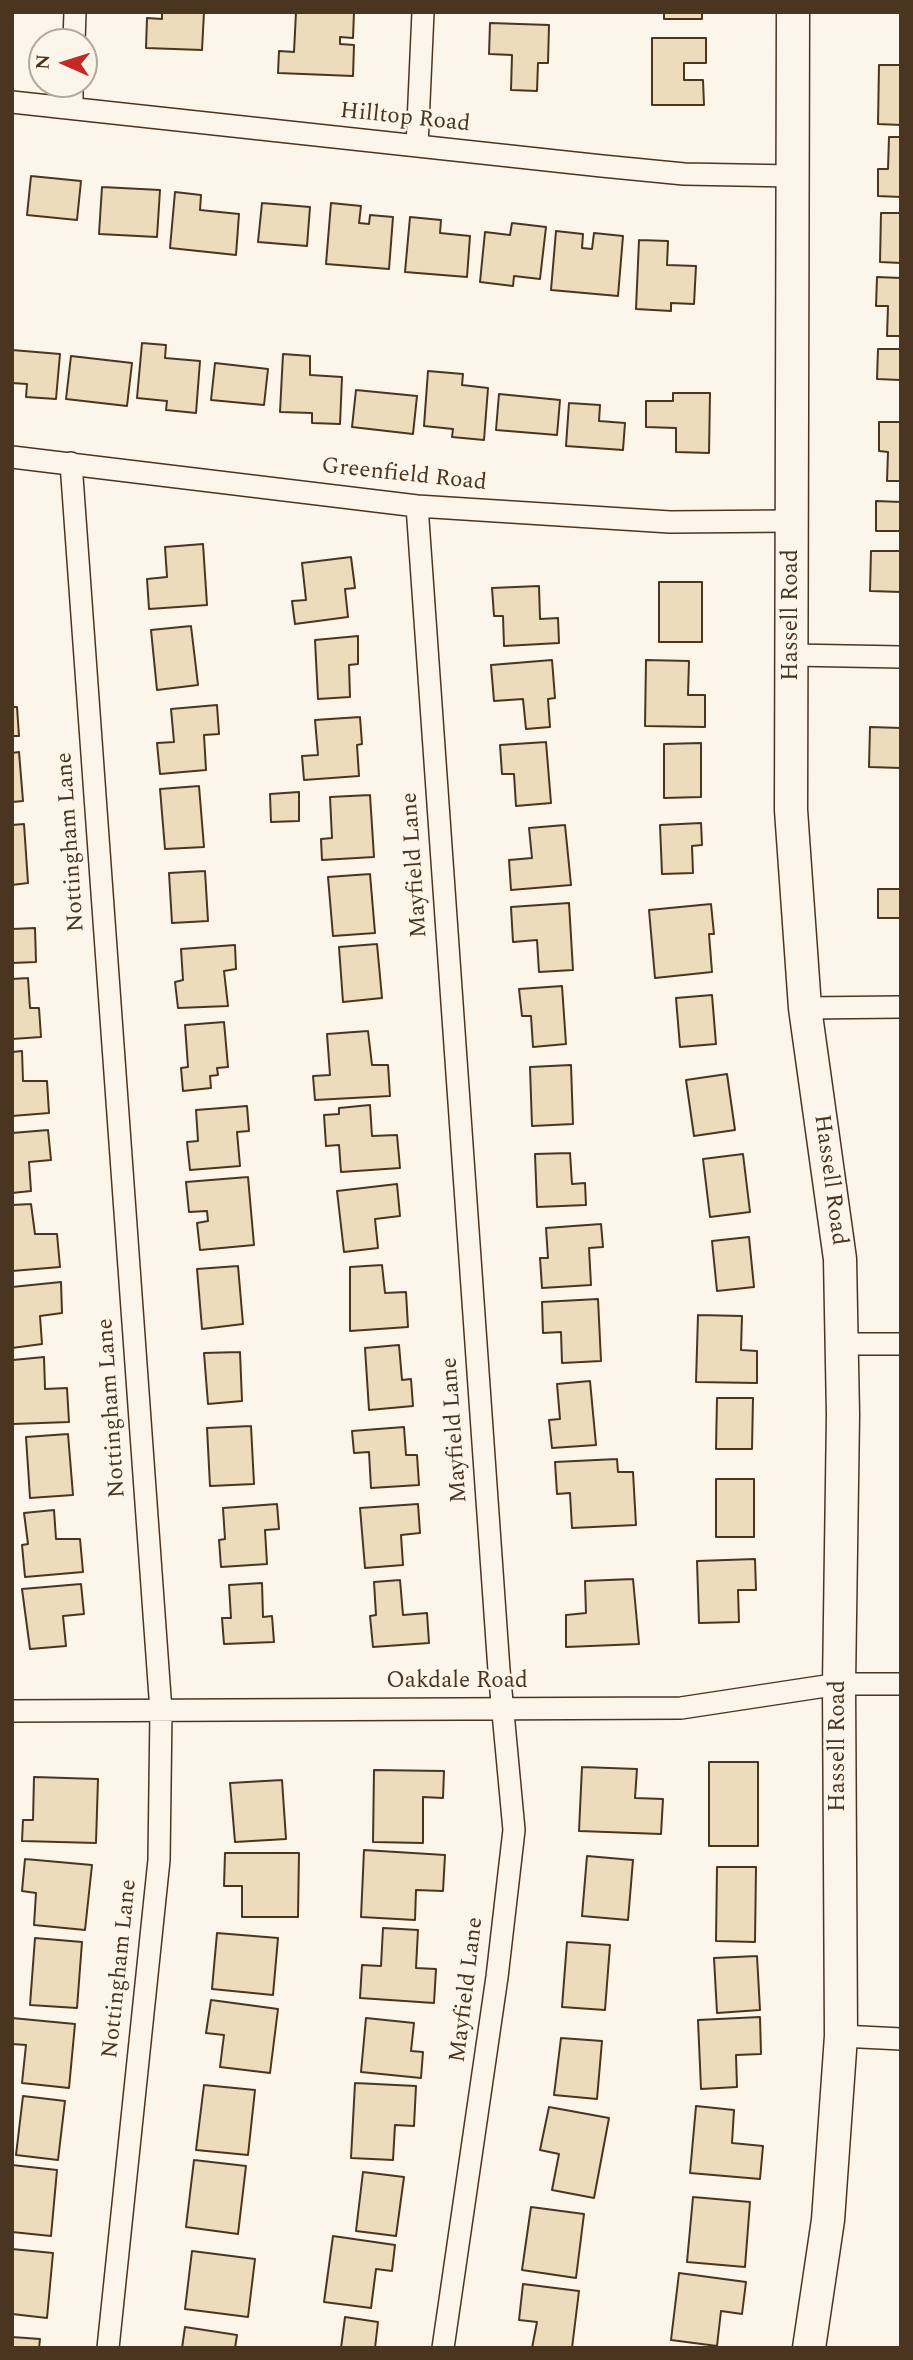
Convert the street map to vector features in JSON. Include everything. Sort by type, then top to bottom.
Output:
[{"type":"street","points":[[417,146],[423,12]]},
{"type":"street","name":"Hassell Road","points":[[793,12],[791,810],[805,1008],[840,1259],[842,1345],[839,1685],[841,2036],[828,2220],[809,2348]]},
{"type":"street","points":[[72,98],[72,107]]},
{"type":"street","name":"Hilltop Road","points":[[12,102],[684,174],[793,176]]},
{"type":"street","name":"Greenfield Road","points":[[12,457],[417,506],[670,522],[791,521]]},
{"type":"street","name":"Nottingham Lane","points":[[71,463],[161,1711],[159,1860],[108,2348]]},
{"type":"street","name":"Mayfield Lane","points":[[417,506],[501,1708],[513,1830],[497,1978],[443,2348]]},
{"type":"street","points":[[792,655],[901,657]]},
{"type":"street","points":[[805,1008],[901,1007]]},
{"type":"street","points":[[842,1345],[901,1344]]},
{"type":"street","name":"Oakdale Road","points":[[12,1711],[681,1708],[839,1685],[901,1685]]},
{"type":"street","points":[[841,2036],[901,2039]]},
{"type":"building","points":[[162,12],[204,12],[202,50],[146,48],[147,18],[162,19]]},
{"type":"building","points":[[296,12],[354,12],[353,38],[340,37],[340,44],[354,45],[353,76],[278,73],[279,51],[294,52]]},
{"type":"building","points":[[664,12],[702,12],[702,19],[664,19]]},
{"type":"building","points":[[490,23],[549,25],[548,63],[538,63],[537,91],[511,90],[512,55],[489,54]]},
{"type":"building","points":[[652,38],[706,38],[706,63],[684,63],[684,80],[703,80],[704,105],[652,105]]},
{"type":"building","points":[[879,65],[901,65],[901,125],[878,124]]},
{"type":"building","points":[[889,137],[901,137],[901,197],[878,196],[878,169],[888,169]]},
{"type":"building","points":[[31,176],[81,181],[77,220],[27,215]]},
{"type":"building","points":[[102,187],[160,190],[157,237],[99,234]]},
{"type":"building","points":[[175,192],[201,195],[200,210],[239,214],[236,255],[170,248]]},
{"type":"building","points":[[262,203],[310,207],[307,246],[258,242]]},
{"type":"building","points":[[331,203],[361,206],[359,223],[369,224],[370,215],[393,217],[389,269],[326,264]]},
{"type":"building","points":[[881,213],[901,213],[901,263],[880,262]]},
{"type":"building","points":[[410,217],[441,220],[440,233],[470,236],[467,277],[405,272]]},
{"type":"building","points":[[512,223],[546,227],[540,279],[514,276],[513,286],[480,282],[485,232],[510,235]]},
{"type":"building","points":[[556,231],[583,234],[582,248],[592,249],[594,233],[623,236],[618,296],[551,290]]},
{"type":"building","points":[[639,240],[668,241],[667,265],[696,266],[694,304],[671,303],[671,311],[636,309]]},
{"type":"building","points":[[877,277],[901,278],[901,336],[887,336],[888,306],[876,306]]},
{"type":"building","points":[[142,343],[166,345],[165,358],[200,361],[196,413],[166,410],[167,401],[137,398]]},
{"type":"building","points":[[878,349],[901,349],[901,409],[900,380],[877,379]]},
{"type":"building","points":[[12,350],[60,354],[56,399],[26,397],[27,384],[12,383]]},
{"type":"building","points":[[283,354],[310,356],[310,375],[342,377],[340,424],[312,423],[312,413],[280,412]]},
{"type":"building","points":[[71,356],[132,363],[127,406],[66,399]]},
{"type":"building","points":[[215,363],[268,369],[264,405],[211,400]]},
{"type":"building","points":[[428,371],[463,374],[462,385],[488,388],[484,440],[452,437],[453,429],[424,426]]},
{"type":"building","points":[[356,390],[417,396],[413,434],[352,427]]},
{"type":"building","points":[[673,393],[710,393],[709,453],[676,452],[676,428],[646,427],[646,401],[673,401]]},
{"type":"building","points":[[499,394],[560,400],[557,435],[496,430]]},
{"type":"building","points":[[569,403],[600,405],[599,421],[625,423],[623,450],[566,446]]},
{"type":"building","points":[[879,422],[901,422],[901,481],[887,481],[888,452],[879,451]]},
{"type":"building","points":[[876,501],[901,502],[901,531],[876,531]]},
{"type":"building","points":[[203,544],[207,605],[149,609],[147,579],[167,577],[165,547]]},
{"type":"building","points":[[871,551],[901,551],[901,592],[870,591]]},
{"type":"building","points":[[351,557],[355,588],[345,589],[348,617],[295,624],[292,601],[306,600],[302,563]]},
{"type":"building","points":[[659,582],[702,582],[702,642],[659,642]]},
{"type":"building","points":[[539,586],[540,619],[558,618],[559,643],[504,646],[503,616],[494,616],[492,588]]},
{"type":"building","points":[[191,626],[198,685],[157,690],[151,630]]},
{"type":"building","points":[[358,636],[358,664],[349,665],[350,697],[318,699],[315,640]]},
{"type":"building","points":[[552,660],[555,698],[548,699],[550,727],[526,729],[523,699],[494,701],[491,665]]},
{"type":"building","points":[[646,660],[689,661],[688,695],[705,695],[705,727],[645,726]]},
{"type":"building","points":[[217,705],[219,734],[204,735],[206,770],[160,774],[157,743],[174,742],[171,709]]},
{"type":"building","points":[[12,707],[17,707],[19,736],[12,736]]},
{"type":"building","points":[[360,717],[362,744],[357,745],[359,776],[304,780],[302,756],[318,755],[315,720]]},
{"type":"building","points":[[870,727],[901,728],[901,768],[869,767]]},
{"type":"building","points":[[546,742],[551,803],[516,806],[514,774],[502,774],[500,745]]},
{"type":"building","points":[[701,743],[701,797],[664,798],[664,744]]},
{"type":"building","points":[[19,752],[23,801],[12,802],[12,753]]},
{"type":"building","points":[[199,786],[204,847],[165,849],[160,789]]},
{"type":"building","points":[[299,792],[299,821],[271,822],[270,794]]},
{"type":"building","points":[[370,795],[374,857],[322,860],[321,839],[332,838],[330,797]]},
{"type":"building","points":[[701,823],[702,845],[692,846],[693,873],[662,874],[660,825]]},
{"type":"building","points":[[24,824],[28,883],[12,885],[12,825]]},
{"type":"building","points":[[565,825],[571,885],[511,890],[509,860],[532,858],[529,828]]},
{"type":"building","points":[[205,871],[208,921],[172,923],[169,873]]},
{"type":"building","points":[[370,874],[375,933],[333,936],[328,877]]},
{"type":"building","points":[[878,889],[901,889],[901,918],[878,918]]},
{"type":"building","points":[[569,903],[573,970],[539,972],[537,940],[513,942],[511,907]]},
{"type":"building","points":[[711,904],[714,934],[709,934],[712,972],[655,978],[649,910]]},
{"type":"building","points":[[35,928],[36,962],[12,963],[12,929]]},
{"type":"building","points":[[377,944],[382,998],[343,1002],[339,947]]},
{"type":"building","points":[[235,945],[236,969],[224,971],[228,1006],[178,1008],[175,982],[183,980],[181,949]]},
{"type":"building","points":[[28,978],[30,1008],[39,1008],[41,1037],[12,1039],[12,979]]},
{"type":"building","points":[[562,986],[566,1044],[533,1047],[531,1016],[522,1016],[519,989]]},
{"type":"building","points":[[712,995],[716,1044],[680,1047],[676,998]]},
{"type":"building","points":[[224,1022],[228,1067],[217,1068],[218,1075],[210,1076],[211,1088],[183,1091],[181,1068],[188,1067],[185,1025]]},
{"type":"building","points":[[368,1031],[372,1065],[388,1065],[390,1096],[315,1100],[313,1076],[330,1075],[327,1034]]},
{"type":"building","points":[[22,1051],[23,1081],[47,1081],[49,1113],[12,1116],[12,1052]]},
{"type":"building","points":[[571,1065],[573,1124],[532,1126],[530,1067]]},
{"type":"building","points":[[727,1074],[735,1130],[694,1136],[686,1080]]},
{"type":"building","points":[[370,1105],[372,1136],[397,1135],[400,1168],[341,1172],[339,1145],[326,1146],[324,1115],[339,1114],[339,1108]]},
{"type":"building","points":[[247,1106],[249,1131],[237,1132],[240,1166],[190,1170],[187,1142],[198,1141],[196,1110]]},
{"type":"building","points":[[48,1130],[51,1160],[29,1162],[31,1191],[12,1193],[12,1133]]},
{"type":"building","points":[[570,1153],[572,1184],[585,1183],[586,1205],[537,1207],[535,1154]]},
{"type":"building","points":[[743,1154],[750,1212],[710,1217],[703,1159]]},
{"type":"building","points":[[248,1177],[254,1245],[200,1250],[197,1223],[208,1221],[207,1211],[189,1212],[186,1182]]},
{"type":"building","points":[[397,1184],[400,1216],[375,1219],[378,1248],[344,1252],[337,1191]]},
{"type":"building","points":[[31,1204],[35,1234],[57,1234],[60,1267],[12,1271],[12,1205]]},
{"type":"building","points":[[601,1224],[603,1247],[589,1248],[591,1285],[542,1288],[540,1258],[548,1258],[546,1228]]},
{"type":"building","points":[[749,1237],[754,1287],[717,1291],[712,1241]]},
{"type":"building","points":[[382,1265],[385,1293],[406,1292],[408,1327],[350,1331],[350,1267]]},
{"type":"building","points":[[238,1266],[243,1324],[202,1329],[197,1269]]},
{"type":"building","points":[[61,1282],[62,1313],[40,1316],[42,1344],[12,1348],[12,1287]]},
{"type":"building","points":[[598,1299],[601,1361],[562,1363],[561,1332],[543,1333],[542,1302]]},
{"type":"building","points":[[698,1315],[742,1316],[741,1350],[757,1351],[757,1383],[696,1382]]},
{"type":"building","points":[[399,1345],[402,1380],[411,1379],[413,1406],[369,1410],[365,1348]]},
{"type":"building","points":[[240,1352],[242,1401],[208,1404],[204,1353]]},
{"type":"building","points":[[44,1357],[45,1389],[67,1388],[69,1422],[13,1424],[13,1360]]},
{"type":"building","points":[[590,1381],[596,1445],[552,1448],[549,1420],[560,1419],[557,1384]]},
{"type":"building","points":[[717,1398],[753,1398],[752,1449],[716,1449]]},
{"type":"building","points":[[251,1426],[254,1484],[210,1486],[207,1428]]},
{"type":"building","points":[[404,1427],[406,1455],[417,1455],[419,1485],[371,1488],[369,1452],[354,1453],[352,1431]]},
{"type":"building","points":[[68,1434],[73,1495],[30,1498],[26,1437]]},
{"type":"building","points":[[617,1459],[618,1472],[633,1472],[636,1525],[572,1528],[570,1493],[557,1494],[555,1462]]},
{"type":"building","points":[[716,1479],[754,1479],[754,1537],[716,1537]]},
{"type":"building","points":[[277,1504],[279,1529],[265,1530],[267,1564],[221,1567],[219,1540],[225,1539],[223,1508]]},
{"type":"building","points":[[418,1504],[420,1533],[401,1535],[403,1565],[365,1568],[360,1508]]},
{"type":"building","points":[[54,1510],[56,1539],[80,1539],[83,1572],[25,1577],[22,1545],[28,1544],[24,1513]]},
{"type":"building","points":[[755,1559],[756,1590],[738,1590],[739,1622],[699,1623],[697,1561]]},
{"type":"building","points":[[633,1579],[639,1644],[566,1647],[566,1615],[586,1613],[585,1581]]},
{"type":"building","points":[[400,1580],[403,1615],[427,1613],[429,1643],[373,1647],[370,1616],[376,1615],[374,1582]]},
{"type":"building","points":[[262,1583],[263,1617],[272,1616],[274,1642],[224,1644],[222,1618],[231,1618],[229,1585]]},
{"type":"building","points":[[81,1584],[84,1614],[63,1616],[66,1646],[30,1649],[22,1589]]},
{"type":"building","points":[[709,1762],[758,1762],[758,1846],[709,1846]]},
{"type":"building","points":[[582,1767],[637,1769],[635,1798],[663,1799],[661,1834],[579,1831]]},
{"type":"building","points":[[374,1770],[444,1771],[443,1798],[423,1797],[423,1843],[373,1842]]},
{"type":"building","points":[[34,1777],[98,1779],[96,1843],[22,1841],[23,1820],[33,1820]]},
{"type":"building","points":[[282,1780],[286,1839],[235,1842],[230,1783]]},
{"type":"building","points":[[364,1850],[445,1855],[443,1891],[416,1890],[415,1920],[361,1917]]},
{"type":"building","points":[[225,1853],[299,1853],[298,1917],[242,1917],[242,1886],[224,1886]]},
{"type":"building","points":[[587,1856],[633,1860],[628,1920],[582,1916]]},
{"type":"building","points":[[25,1859],[92,1865],[85,1930],[34,1925],[36,1893],[22,1891]]},
{"type":"building","points":[[717,1867],[756,1867],[755,1942],[716,1941]]},
{"type":"building","points":[[383,1928],[418,1930],[416,1968],[436,1969],[434,2003],[360,1998],[362,1965],[381,1966]]},
{"type":"building","points":[[217,1933],[278,1938],[273,1995],[212,1989]]},
{"type":"building","points":[[35,1938],[82,1942],[77,2008],[30,2005]]},
{"type":"building","points":[[567,1942],[610,1945],[605,2010],[562,2007]]},
{"type":"building","points":[[757,1956],[760,2010],[717,2013],[714,1958]]},
{"type":"building","points":[[211,2000],[278,2009],[270,2073],[220,2067],[224,2035],[206,2033]]},
{"type":"building","points":[[760,2017],[761,2054],[736,2055],[737,2087],[701,2089],[698,2020]]},
{"type":"building","points":[[12,2018],[75,2024],[69,2088],[22,2083],[26,2045],[12,2044]]},
{"type":"building","points":[[366,2018],[414,2023],[411,2051],[423,2052],[421,2078],[361,2072]]},
{"type":"building","points":[[561,2038],[602,2041],[597,2099],[554,2095]]},
{"type":"building","points":[[355,2083],[416,2086],[414,2126],[395,2125],[393,2160],[351,2158]]},
{"type":"building","points":[[204,2085],[255,2090],[248,2155],[196,2150]]},
{"type":"building","points":[[23,2096],[65,2101],[58,2160],[16,2155]]},
{"type":"building","points":[[696,2106],[734,2110],[732,2143],[763,2146],[760,2179],[690,2173]]},
{"type":"building","points":[[549,2107],[609,2118],[594,2198],[552,2190],[559,2154],[540,2150]]},
{"type":"building","points":[[194,2160],[246,2166],[238,2234],[186,2227]]},
{"type":"building","points":[[12,2165],[57,2170],[51,2236],[12,2232]]},
{"type":"building","points":[[363,2172],[404,2177],[396,2236],[356,2231]]},
{"type":"building","points":[[693,2197],[750,2202],[745,2267],[687,2262]]},
{"type":"building","points":[[531,2207],[584,2214],[576,2278],[522,2270]]},
{"type":"building","points":[[333,2236],[395,2245],[392,2271],[376,2269],[371,2308],[324,2302]]},
{"type":"building","points":[[12,2249],[53,2253],[47,2318],[12,2314]]},
{"type":"building","points":[[192,2251],[255,2259],[248,2317],[185,2309]]},
{"type":"building","points":[[679,2273],[746,2282],[742,2314],[721,2311],[717,2346],[671,2340]]},
{"type":"building","points":[[523,2284],[579,2291],[572,2348],[532,2348],[537,2322],[519,2320]]},
{"type":"building","points":[[345,2317],[378,2322],[375,2348],[341,2348]]},
{"type":"building","points":[[185,2327],[237,2335],[235,2348],[182,2348]]},
{"type":"building","points":[[12,2337],[40,2339],[39,2348],[12,2348]]}]
